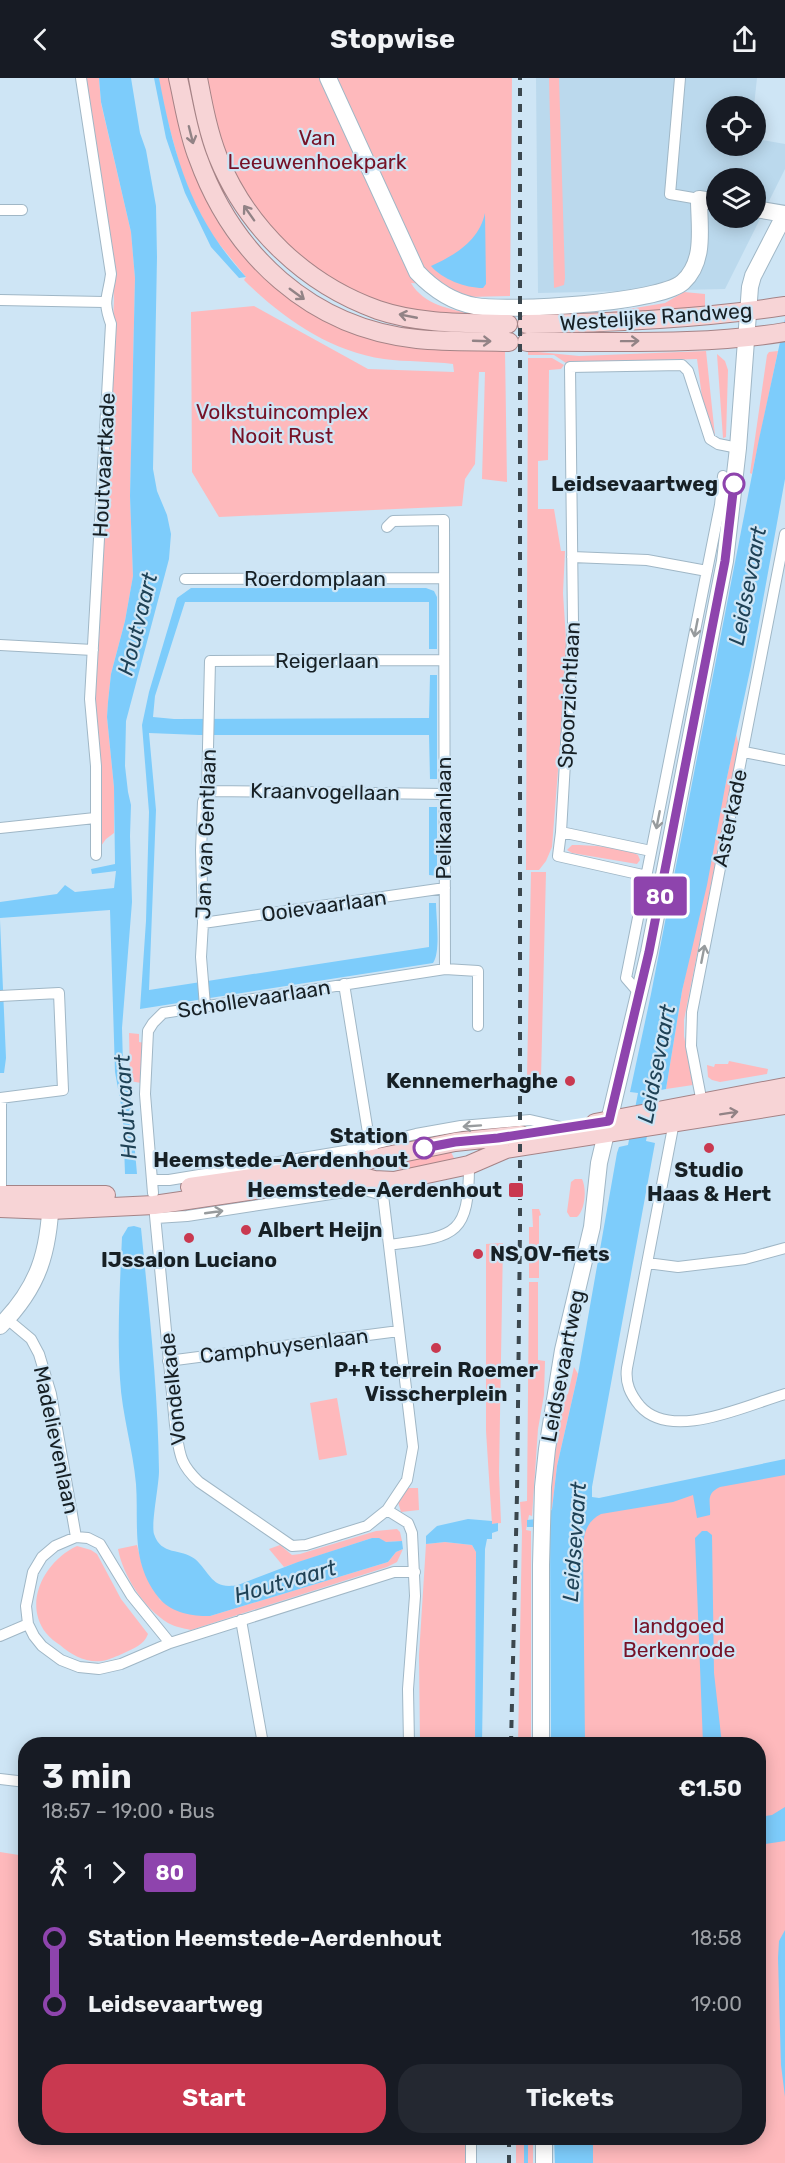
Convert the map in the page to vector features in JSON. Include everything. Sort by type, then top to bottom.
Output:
[{"type":"main road","name":"Westelijke Randweg","points":[[178,78],[197,156],[219,206],[234,231],[252,253],[295,293],[320,309],[370,330],[417,339],[518,333],[781,307]]},
{"type":"main road","name":"Westelijke Randweg","points":[[198,78],[205,115],[218,156],[232,186],[251,217],[290,260],[341,294],[379,310],[518,333],[700,340],[779,333]]},
{"type":"main road","points":[[51,1203],[1,1193],[0,1208],[51,1203],[154,1199],[349,1176],[389,1188],[469,1165],[506,1149],[652,1120],[701,1097],[785,1087]]},
{"type":"main road","points":[[652,1120],[674,1122],[785,1105]]},
{"type":"main road","points":[[154,1199],[374,1151],[498,1138],[565,1128],[608,1127]]},
{"type":"main road","points":[[455,1142],[465,1148],[469,1154],[469,1165]]},
{"type":"main road","points":[[374,1151],[389,1188]]},
{"type":"street","name":"Houtvaartkade","points":[[81,78],[111,274],[104,302],[111,324],[90,699],[96,766],[96,855]]},
{"type":"street","points":[[328,78],[417,272],[428,284],[448,298],[474,306],[528,308],[627,300],[652,295],[683,283],[700,256],[699,199]]},
{"type":"street","points":[[680,78],[670,194],[706,200]]},
{"type":"street","points":[[0,210],[22,210]]},
{"type":"street","points":[[766,211],[785,214]]},
{"type":"street","name":"Leidsevaartweg","points":[[541,1737],[541,1534],[545,1465],[554,1399],[592,1227],[599,1163],[649,952],[725,561],[738,448],[748,312],[753,276],[785,214]]},
{"type":"street","points":[[0,300],[104,302]]},
{"type":"street","name":"Spoorzichtlaan","points":[[647,876],[558,856],[573,623],[570,367],[682,365],[688,371],[710,439],[718,444],[738,448]]},
{"type":"street","points":[[639,993],[626,978],[720,505],[723,476]]},
{"type":"street","name":"Pelikaanlaan","points":[[387,527],[393,521],[444,520],[445,969]]},
{"type":"street","name":"Asterkade","points":[[701,1097],[691,1046],[692,1012],[785,534]]},
{"type":"street","points":[[572,557],[647,560],[707,571]]},
{"type":"street","name":"Roerdomplaan","points":[[185,579],[444,578]]},
{"type":"street","points":[[0,645],[93,650]]},
{"type":"street","name":"Reigerlaan","points":[[210,662],[444,660]]},
{"type":"street","name":"Jan van Gentlaan","points":[[205,1004],[202,982],[201,850],[203,802],[207,791],[210,662]]},
{"type":"street","points":[[744,752],[785,760]]},
{"type":"street","name":"Kraanvogellaan","points":[[207,791],[443,794]]},
{"type":"street","points":[[0,828],[95,819]]},
{"type":"street","points":[[561,832],[651,851]]},
{"type":"street","name":"Ooievaarlaan","points":[[203,923],[444,888]]},
{"type":"street","points":[[445,969],[478,971],[478,1026]]},
{"type":"street","name":"Schollevaarlaan","points":[[154,1199],[145,1094],[148,1031],[164,1013],[205,1004],[445,969]]},
{"type":"street","points":[[344,984],[374,1151]]},
{"type":"street","points":[[1,1193],[1,1098],[63,1090],[59,993],[4,995]]},
{"type":"street","points":[[154,1199],[180,1178],[351,1149],[374,1151],[416,1134],[461,1126],[530,1120],[565,1128]]},
{"type":"street","points":[[674,1122],[626,1376],[627,1387],[642,1409],[651,1416],[667,1421],[682,1422],[713,1417],[785,1394]]},
{"type":"street","points":[[389,1245],[438,1238],[454,1228],[465,1215],[468,1202],[469,1165]]},
{"type":"street","points":[[389,1188],[389,1245],[413,1447],[407,1480],[387,1510],[408,1523],[412,1533],[415,1596],[408,1689],[409,1737]]},
{"type":"street","name":"Vondelkade","points":[[154,1199],[177,1437],[181,1460],[186,1469],[199,1482],[292,1546],[306,1545],[367,1526],[387,1510]]},
{"type":"street","points":[[3,1323],[31,1289],[41,1264],[50,1229],[51,1203]]},
{"type":"street","points":[[647,1263],[678,1267],[745,1259],[785,1248]]},
{"type":"street","name":"Madelievenlaan","points":[[3,1323],[31,1339],[39,1354],[51,1394],[76,1537]]},
{"type":"street","name":"Camphuysenlaan","points":[[168,1361],[399,1331]]},
{"type":"street","points":[[170,1643],[130,1595],[100,1544],[88,1538],[76,1537],[55,1546],[42,1557],[33,1572],[26,1606],[28,1624],[42,1646],[61,1660],[79,1667],[99,1669],[121,1664],[170,1643],[394,1572],[415,1572]]},
{"type":"street","points":[[241,1620],[262,1737]]},
{"type":"street","points":[[0,1636],[28,1624]]},
{"type":"street","points":[[0,1779],[18,1781]]},
{"type":"street","points":[[471,2145],[471,2163]]},
{"type":"street","points":[[544,2145],[544,2163]]},
{"type":"shaded area","points":[[536,78],[757,78],[755,96],[706,96],[706,156],[766,156],[766,141],[785,144],[785,169],[766,207],[766,168],[706,168],[706,228],[756,228],[725,289],[538,293]]},
{"type":"green space","points":[[82,78],[99,78],[101,103],[131,232],[135,278],[130,496],[133,576],[125,621],[111,674],[108,702],[107,717],[114,787],[114,833],[101,846],[101,767],[95,691],[114,300],[112,265]]},
{"type":"green space","name":"Volkstuincomplex Nooit Rust","points":[[156,78],[170,78],[194,171],[221,227],[259,273],[282,293],[307,310],[334,324],[362,336],[391,344],[433,349],[505,351],[507,482],[482,479],[485,372],[479,372],[475,464],[465,479],[462,506],[219,517],[192,472],[191,312],[254,306],[368,369],[454,372],[453,364],[384,359],[346,349],[328,342],[294,322],[249,285],[244,280],[246,277],[211,234],[191,195],[181,170]]},
{"type":"green space","name":"Van Leeuwenhoekpark","points":[[200,78],[512,78],[510,296],[467,297],[428,284],[411,283],[423,296],[438,305],[473,314],[422,312],[356,294],[292,255],[232,180]]},
{"type":"green space","points":[[549,78],[559,78],[565,278],[564,285],[554,288]]},
{"type":"green space","points":[[684,292],[705,294],[705,309],[599,314],[665,303]]},
{"type":"green space","points":[[528,351],[579,356],[706,351],[715,436],[702,397],[697,359],[566,363],[554,355],[528,355]]},
{"type":"green space","points":[[778,351],[752,474],[750,473],[767,355],[769,352]]},
{"type":"green space","points":[[717,354],[725,361],[728,370],[726,437],[723,438]]},
{"type":"green space","points":[[528,358],[552,358],[564,365],[561,369],[549,370],[548,460],[538,461],[538,509],[554,509],[561,551],[565,551],[563,593],[567,655],[552,847],[539,870],[526,870]]},
{"type":"green space","points":[[736,734],[740,750],[736,758],[684,1020],[684,1036],[693,1085],[666,1089],[682,991]]},
{"type":"green space","points":[[572,845],[615,848],[638,855],[640,860],[637,864],[572,853],[567,850]]},
{"type":"green space","points":[[531,872],[546,872],[541,1078],[527,1078]]},
{"type":"green space","points":[[129,1033],[139,1034],[139,1042],[145,1043],[141,1083],[130,1081]]},
{"type":"green space","points":[[729,1061],[768,1069],[767,1074],[720,1082],[708,1077],[707,1065],[714,1067],[715,1064],[728,1064]]},
{"type":"green space","points":[[451,1152],[455,1160],[409,1170],[394,1168],[392,1163],[414,1156]]},
{"type":"green space","points":[[575,1179],[582,1179],[584,1199],[580,1214],[577,1217],[570,1217],[567,1212],[571,1182]]},
{"type":"green space","points":[[532,1209],[539,1209],[541,1215],[539,1216],[539,1278],[529,1278],[529,1227],[533,1227]]},
{"type":"green space","points":[[503,1243],[499,1473],[501,1523],[492,1524],[486,1431],[486,1244]]},
{"type":"green space","points":[[529,1282],[538,1282],[538,1360],[545,1361],[544,1395],[538,1429],[532,1516],[529,1515],[526,1530],[531,1531],[531,1737],[518,1737],[522,1531],[520,1502],[527,1501]]},
{"type":"green space","points":[[574,1367],[578,1374],[557,1466],[552,1509],[549,1507],[559,1401],[568,1394]]},
{"type":"green space","points":[[337,1398],[347,1455],[319,1460],[310,1403]]},
{"type":"green space","name":"landgoed Berkenrode","points":[[785,1469],[785,2163],[578,2163],[580,2145],[766,2145],[766,1737],[572,1737],[576,1510]]},
{"type":"green space","points":[[408,1488],[418,1488],[419,1510],[401,1512],[398,1502]]},
{"type":"green space","points":[[397,1529],[402,1541],[386,1542],[372,1538],[284,1567],[269,1549],[280,1545],[292,1555],[300,1554],[376,1531]]},
{"type":"green space","points":[[445,1542],[472,1545],[476,1552],[475,1737],[420,1737],[419,1655],[426,1544]]},
{"type":"green space","points":[[137,1545],[142,1565],[160,1600],[210,1616],[388,1562],[396,1552],[403,1549],[397,1562],[387,1567],[191,1630],[168,1623],[159,1617],[136,1590],[125,1570],[118,1549]]},
{"type":"green space","points":[[77,1546],[97,1554],[121,1599],[148,1634],[138,1646],[105,1660],[79,1658],[49,1637],[39,1621],[36,1608],[41,1583],[56,1561]]},
{"type":"green space","points":[[0,1852],[18,1855],[18,2145],[467,2145],[467,2163],[0,2163]]},
{"type":"green space","points":[[516,2145],[533,2145],[533,2163],[516,2163]]},
{"type":"water","name":"Houtvaart","points":[[99,78],[131,78],[156,206],[153,469],[157,491],[167,515],[171,534],[169,559],[126,721],[125,766],[131,805],[132,902],[122,1028],[123,1065],[130,1095],[137,1174],[125,1174],[123,1116],[115,1072],[110,910],[0,918],[0,902],[57,894],[65,885],[75,892],[114,888],[116,871],[92,874],[91,869],[115,864],[114,787],[107,717],[111,674],[125,621],[133,576],[130,496],[135,278],[131,232],[101,102]]},
{"type":"water","points":[[154,78],[159,78],[171,134],[198,209],[227,255],[246,277],[239,278],[211,247],[185,193],[166,138]]},
{"type":"water","points":[[485,213],[486,284],[483,288],[469,286],[441,275],[431,266],[465,246],[477,232]]},
{"type":"water","name":"Leidsevaart","points":[[785,319],[785,479],[751,666],[707,885],[682,991],[666,1089],[656,1091],[646,1141],[655,1143],[592,1497],[599,1498],[785,1459],[785,1475],[720,1487],[712,1492],[710,1515],[697,1518],[693,1495],[673,1502],[601,1514],[592,1520],[585,1532],[583,1546],[585,1737],[551,1737],[550,1530],[546,1527],[527,1527],[527,1520],[547,1518],[552,1509],[557,1466],[578,1374],[617,1153],[619,1147],[628,1145],[638,1093],[630,1092],[759,439]]},
{"type":"water","points":[[191,588],[426,588],[434,591],[437,597],[437,649],[429,649],[429,602],[185,602],[155,696],[153,717],[174,719],[429,718],[430,675],[437,675],[437,779],[430,779],[429,735],[149,733],[156,810],[149,990],[429,947],[429,903],[436,903],[437,951],[433,963],[140,1009],[146,921],[149,812],[142,725],[149,692],[177,598]]},
{"type":"water","points":[[429,807],[437,807],[437,876],[429,875]]},
{"type":"water","points":[[0,920],[6,1058],[4,1073],[0,1073]]},
{"type":"water","name":"Houtvaart","points":[[128,1227],[141,1228],[155,1379],[159,1471],[153,1529],[157,1541],[166,1549],[195,1559],[217,1583],[229,1586],[238,1585],[298,1562],[372,1538],[379,1538],[386,1542],[402,1541],[403,1549],[396,1552],[388,1562],[210,1616],[182,1613],[169,1607],[159,1598],[150,1584],[140,1557],[136,1484],[120,1379],[122,1237]]},
{"type":"water","points":[[468,1519],[498,1523],[498,1531],[492,1533],[492,1539],[487,1539],[485,1549],[482,1737],[475,1737],[476,1552],[472,1545],[445,1542],[426,1544],[426,1536],[437,1526]]},
{"type":"water","points":[[702,1531],[707,1531],[712,1535],[714,1673],[721,1737],[703,1737],[695,1538]]},
{"type":"water","points":[[785,1807],[785,1841],[766,1844],[766,1816]]},
{"type":"water","points":[[785,1930],[785,2097],[781,2065],[778,1958],[779,1941]]},
{"type":"water","points":[[554,2145],[593,2145],[593,2163],[555,2163]]},
{"type":"waterway","points":[[526,2145],[526,2163]]},
{"type":"railway","points":[[511,1737],[520,1228],[520,78]]},
{"type":"railway","points":[[509,2145],[509,2163]]},
{"type":"bus line","name":"80","points":[[424,1148],[609,1121],[649,952],[725,561],[734,484]]},
{"type":"place","name":"Leidsevaartweg","points":[[734,484]]},
{"type":"place","name":"Kennemerhaghe","points":[[570,1081]]},
{"type":"place","name":"Station Heemstede-Aerdenhout","points":[[424,1148]]},
{"type":"place","name":"Studio Haas & Hert","points":[[709,1148]]},
{"type":"place","name":"Heemstede-Aerdenhout","points":[[516,1190]]},
{"type":"place","name":"Albert Heijn","points":[[246,1230]]},
{"type":"place","name":"IJssalon Luciano","points":[[189,1238]]},
{"type":"place","name":"NS OV-fiets","points":[[478,1254]]},
{"type":"place","name":"P+R terrein Roemer Visscherplein","points":[[436,1348]]}]
